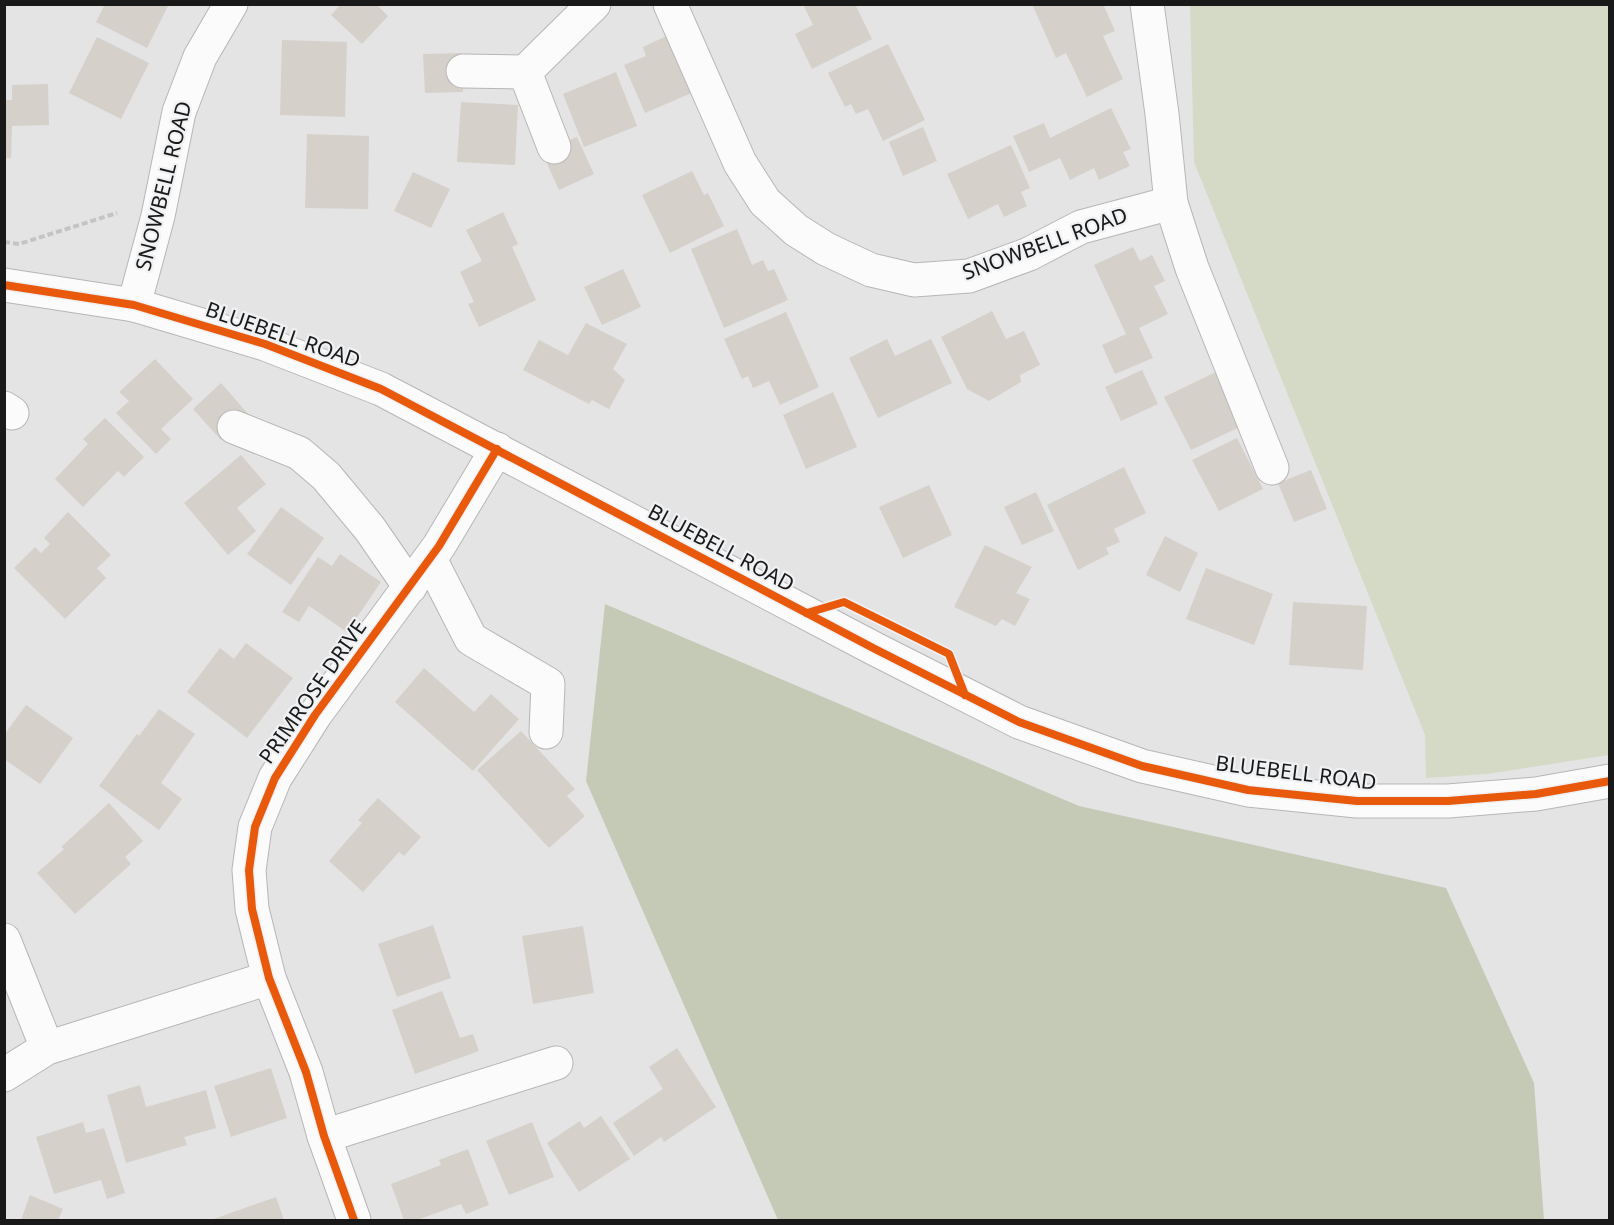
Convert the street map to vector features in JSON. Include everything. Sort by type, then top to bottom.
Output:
[{"type":"street","name":"SNOWBELL ROAD","points":[[134,305],[158,216],[179,112],[200,57],[231,4]]},
{"type":"street","points":[[463,71],[525,72],[594,4]]},
{"type":"street","name":"SNOWBELL ROAD","points":[[670,4],[740,163],[765,202],[796,230],[826,249],[871,270],[914,280],[969,276],[1029,254],[1081,227],[1171,203]]},
{"type":"street","points":[[1147,4],[1171,203],[1192,268],[1272,468]]},
{"type":"street","points":[[525,72],[554,147]]},
{"type":"street","name":"BLUEBELL ROAD","points":[[4,285],[134,305],[265,344],[381,389],[875,650],[1018,722],[1142,766],[1248,790],[1357,801],[1448,801],[1536,794],[1610,781]]},
{"type":"street","points":[[234,427],[299,453],[326,476],[370,529],[410,587]]},
{"type":"street","name":"PRIMROSE DRIVE","points":[[354,1221],[324,1136],[306,1072],[269,978],[252,909],[249,870],[255,827],[275,778],[315,715],[430,559],[497,449]]},
{"type":"street","points":[[430,559],[471,639],[548,684],[546,732]]},
{"type":"street","points":[[4,940],[46,1048]]},
{"type":"street","points":[[4,1075],[46,1048],[269,978]]},
{"type":"street","points":[[324,1136],[556,1063]]},
{"type":"path","points":[[4,242],[19,244],[131,209],[158,216]]},
{"type":"green space","points":[[1190,5],[1609,5],[1609,755],[1487,774],[1426,778],[1425,735],[1194,162]]},
{"type":"green space","points":[[605,604],[1079,806],[1446,888],[1534,1083],[1544,1220],[778,1220],[586,781]]},
{"type":"building","points":[[105,4],[169,4],[147,48],[96,22]]},
{"type":"building","points":[[341,4],[376,4],[388,16],[362,44],[331,15]]},
{"type":"building","points":[[803,4],[855,4],[872,39],[812,69],[795,34],[813,25]]},
{"type":"building","points":[[1032,4],[1103,4],[1115,31],[1103,36],[1123,79],[1087,97],[1066,53],[1056,58]]},
{"type":"building","points":[[677,31],[701,89],[645,113],[624,65],[646,56],[643,47]]},
{"type":"building","points":[[97,37],[149,63],[121,119],[69,93]]},
{"type":"building","points":[[282,40],[347,42],[345,117],[280,115]]},
{"type":"building","points":[[888,44],[925,120],[883,141],[868,109],[856,114],[851,104],[845,107],[828,73]]},
{"type":"building","points":[[462,53],[463,92],[425,93],[423,54]]},
{"type":"building","points":[[616,72],[637,126],[584,147],[563,94]]},
{"type":"building","points":[[48,84],[49,125],[12,126],[11,158],[4,158],[4,100],[12,100],[12,85]]},
{"type":"building","points":[[461,102],[518,105],[515,165],[457,162]]},
{"type":"building","points":[[1111,108],[1131,149],[1123,152],[1130,166],[1099,180],[1094,168],[1070,180],[1060,158],[1029,172],[1013,136],[1044,123],[1050,138]]},
{"type":"building","points":[[923,127],[937,161],[903,176],[889,142]]},
{"type":"building","points":[[307,134],[369,136],[368,209],[305,208]]},
{"type":"building","points":[[577,137],[594,174],[559,190],[542,152]]},
{"type":"building","points":[[1011,145],[1030,188],[1021,192],[1027,206],[1004,217],[998,204],[968,219],[947,174]]},
{"type":"building","points":[[692,171],[704,195],[708,193],[724,226],[670,253],[642,195]]},
{"type":"building","points":[[413,172],[450,189],[431,228],[394,211]]},
{"type":"building","points":[[503,212],[518,244],[512,247],[536,300],[479,327],[468,304],[474,302],[460,272],[482,261],[466,230]]},
{"type":"building","points":[[737,229],[752,265],[763,260],[768,271],[774,269],[788,300],[724,328],[691,249]]},
{"type":"building","points":[[1133,247],[1140,261],[1152,255],[1165,281],[1154,286],[1168,314],[1139,328],[1153,358],[1115,374],[1102,345],[1126,334],[1094,265]]},
{"type":"building","points":[[623,269],[641,307],[602,325],[584,287]]},
{"type":"building","points":[[992,311],[1006,339],[1024,331],[1040,365],[1020,375],[1021,382],[989,401],[967,389],[941,337]]},
{"type":"building","points":[[786,312],[819,387],[780,405],[769,381],[753,388],[748,376],[742,379],[724,339]]},
{"type":"building","points":[[586,323],[627,344],[613,369],[625,380],[609,409],[592,400],[589,404],[523,370],[539,340],[568,355]]},
{"type":"building","points":[[887,339],[895,356],[931,339],[952,383],[878,418],[849,358]]},
{"type":"building","points":[[155,359],[193,399],[161,429],[171,439],[156,454],[116,413],[129,401],[119,392]]},
{"type":"building","points":[[1142,370],[1158,404],[1121,421],[1105,387]]},
{"type":"building","points":[[1220,370],[1246,424],[1191,450],[1164,397]]},
{"type":"building","points":[[221,383],[249,415],[221,440],[193,409]]},
{"type":"building","points":[[833,392],[857,447],[806,469],[783,415]]},
{"type":"building","points":[[105,418],[144,457],[124,477],[118,471],[83,507],[55,479],[88,444],[83,439]]},
{"type":"building","points":[[1237,438],[1263,489],[1219,511],[1192,460]]},
{"type":"building","points":[[241,455],[266,484],[237,508],[256,531],[228,555],[184,503]]},
{"type":"building","points":[[1124,467],[1146,513],[1114,529],[1120,542],[1106,548],[1109,554],[1078,570],[1047,505]]},
{"type":"building","points":[[1311,470],[1327,509],[1294,522],[1278,483]]},
{"type":"building","points":[[929,485],[952,535],[903,558],[879,507]]},
{"type":"building","points":[[1036,492],[1054,531],[1022,545],[1004,507]]},
{"type":"building","points":[[281,507],[324,538],[291,585],[247,554]]},
{"type":"building","points":[[68,512],[111,555],[97,568],[106,578],[65,619],[14,568],[35,547],[41,553],[50,544],[44,538]]},
{"type":"building","points":[[1165,536],[1198,553],[1180,592],[1146,575]]},
{"type":"building","points":[[985,545],[1032,567],[1016,593],[1030,599],[1015,626],[1002,619],[996,626],[954,607]]},
{"type":"building","points":[[340,554],[381,582],[347,632],[309,606],[299,622],[282,612],[318,557],[332,566]]},
{"type":"building","points":[[1206,568],[1273,594],[1254,645],[1186,619]]},
{"type":"building","points":[[1293,602],[1367,606],[1363,670],[1289,665]]},
{"type":"building","points":[[246,643],[293,678],[247,738],[187,692],[220,648],[234,659]]},
{"type":"building","points":[[424,668],[474,712],[491,694],[519,719],[473,771],[395,702]]},
{"type":"building","points":[[26,705],[73,738],[40,784],[4,759],[4,735]]},
{"type":"building","points":[[159,709],[195,734],[161,783],[182,799],[159,830],[99,786],[137,734],[139,736]]},
{"type":"building","points":[[521,731],[575,789],[567,796],[585,816],[549,848],[477,770]]},
{"type":"building","points":[[378,798],[421,837],[404,856],[399,852],[363,892],[329,861],[362,823],[358,820]]},
{"type":"building","points":[[109,803],[143,841],[125,857],[131,864],[75,914],[37,873],[64,849],[61,847]]},
{"type":"building","points":[[433,925],[451,978],[397,997],[378,944]]},
{"type":"building","points":[[583,926],[594,993],[533,1004],[522,936]]},
{"type":"building","points":[[442,991],[460,1038],[473,1034],[479,1051],[415,1074],[392,1010]]},
{"type":"building","points":[[677,1048],[716,1107],[664,1142],[661,1137],[634,1156],[613,1123],[663,1089],[649,1067]]},
{"type":"building","points":[[271,1068],[287,1118],[231,1137],[214,1086]]},
{"type":"building","points":[[140,1085],[146,1107],[206,1090],[216,1128],[184,1137],[187,1145],[126,1163],[107,1095]]},
{"type":"building","points":[[601,1116],[630,1159],[579,1192],[547,1143],[580,1121],[584,1128]]},
{"type":"building","points":[[83,1122],[86,1133],[104,1128],[125,1193],[107,1199],[101,1180],[54,1194],[36,1137]]},
{"type":"building","points":[[532,1122],[554,1177],[509,1195],[486,1141]]},
{"type":"building","points":[[468,1149],[489,1205],[466,1214],[461,1204],[417,1220],[404,1220],[391,1184],[441,1165],[439,1160]]},
{"type":"building","points":[[30,1195],[63,1209],[58,1220],[21,1220]]},
{"type":"building","points":[[276,1197],[284,1220],[211,1220]]},
{"type":"cycle path","points":[[4,285],[134,305],[265,344],[381,389],[875,649],[1019,722],[1142,766],[1248,790],[1357,801],[1448,801],[1536,794],[1610,781]]},
{"type":"cycle path","points":[[354,1220],[324,1136],[306,1072],[269,978],[252,909],[249,870],[255,827],[275,778],[315,715],[439,546],[497,449]]},
{"type":"cycle path","points":[[807,613],[844,602],[949,654],[965,695]]}]
